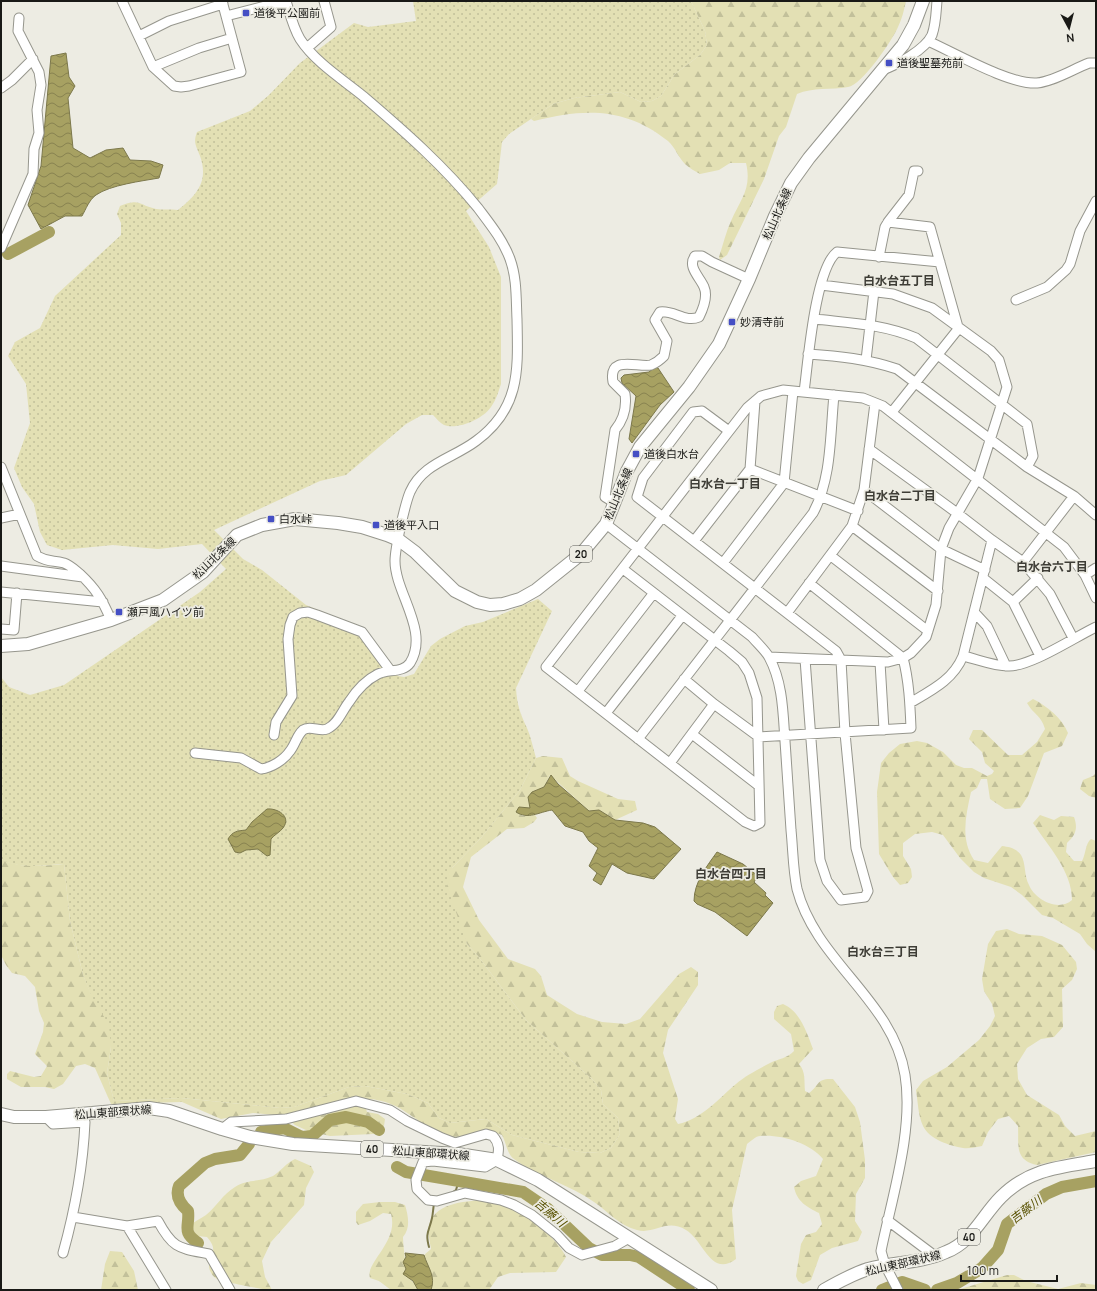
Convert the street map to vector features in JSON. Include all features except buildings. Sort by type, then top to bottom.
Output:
[{"type":"main road","name":"松山北条線","points":[[1,646],[28,644],[111,620],[163,600],[203,572],[238,535],[262,525],[295,519],[317,520],[362,527],[399,540],[463,596],[477,602],[496,605],[520,599],[536,590],[581,554],[606,524],[627,471],[640,447],[689,388],[719,344],[791,183],[809,158],[910,34],[923,1]]},
{"type":"main road","name":"松山東部環状線","points":[[1,1114],[14,1117],[46,1117],[149,1108],[169,1111],[250,1137],[312,1146],[458,1154],[497,1160],[538,1180],[710,1290]]},
{"type":"main road","name":"松山東部環状線","points":[[824,1290],[850,1276],[888,1271],[934,1256],[958,1246],[967,1239],[1001,1197],[1026,1178],[1042,1171],[1096,1161]]},
{"type":"street","points":[[194,753],[241,758],[261,769],[270,767],[290,751],[304,729],[325,730],[331,727],[361,687],[380,673],[390,670],[404,669],[410,663],[415,646],[414,625],[395,564],[409,496],[417,480],[436,462],[476,441],[496,423],[514,389],[518,368],[516,296],[513,270],[507,251],[498,235],[466,194],[406,133],[307,48],[296,31],[286,1],[261,4],[226,16]]},
{"type":"street","points":[[307,48],[331,27],[324,1]]},
{"type":"street","points":[[882,70],[904,61],[928,41],[933,29],[937,1]]},
{"type":"street","points":[[125,2],[139,36],[153,67],[168,82],[181,88],[241,72],[222,3],[169,21],[139,36]]},
{"type":"street","points":[[1,248],[5,230],[33,174],[34,149],[39,133],[37,110],[41,84],[39,72],[18,31],[19,18]]},
{"type":"street","points":[[153,67],[193,50],[232,38]]},
{"type":"street","points":[[928,41],[1010,78],[1028,83],[1047,80],[1089,63],[1096,63]]},
{"type":"street","points":[[1,88],[33,59]]},
{"type":"street","points":[[880,257],[885,226],[909,195],[914,171],[918,171]]},
{"type":"street","points":[[1016,300],[1047,287],[1066,270],[1070,264],[1080,232],[1096,201]]},
{"type":"street","points":[[888,222],[930,227],[958,328]]},
{"type":"street","points":[[804,392],[808,354],[821,285],[823,276],[832,256],[837,252],[940,262]]},
{"type":"street","points":[[615,503],[605,497],[615,430],[622,422],[626,401],[625,394],[613,382],[612,378],[615,369],[623,364],[651,365],[664,356],[667,341],[655,320],[660,312],[669,312],[687,319],[699,317],[702,312],[705,295],[704,287],[692,265],[692,260],[695,256],[702,256],[749,279]]},
{"type":"street","points":[[769,657],[880,662],[903,658],[918,647],[928,631],[938,591],[941,549],[957,513],[978,478],[1007,387],[999,360],[990,351],[932,308],[914,300],[893,294],[821,285]]},
{"type":"street","points":[[866,360],[874,291]]},
{"type":"street","points":[[815,319],[870,325],[898,330],[916,338],[1027,424],[1033,456],[1027,467]]},
{"type":"street","points":[[892,412],[958,328]]},
{"type":"street","points":[[808,354],[866,360],[897,369],[1027,467],[1074,496],[1096,515]]},
{"type":"street","points":[[723,563],[784,483],[793,391]]},
{"type":"street","points":[[623,569],[653,594],[714,639],[742,662],[749,673],[757,698],[759,737],[760,823],[754,826],[745,822],[546,667],[729,431],[755,401],[769,392],[793,391],[862,398],[892,412],[1064,547],[1085,575],[1096,598]]},
{"type":"street","points":[[638,739],[813,513],[821,498],[826,476],[834,395]]},
{"type":"street","points":[[694,541],[750,468],[755,401]]},
{"type":"street","points":[[787,613],[809,583],[832,556],[852,526],[864,490],[875,403]]},
{"type":"street","points":[[729,431],[702,411],[693,412],[644,478],[637,497],[836,651],[841,660],[844,733],[856,848],[868,891],[865,897],[841,900],[827,881],[820,860],[809,734],[805,659]]},
{"type":"street","points":[[869,449],[1024,562],[1050,594],[1073,638]]},
{"type":"street","points":[[1,466],[37,556],[49,562],[64,563],[83,576],[97,590],[111,620]]},
{"type":"street","points":[[750,468],[821,498],[858,511]]},
{"type":"street","points":[[864,490],[941,549],[984,574],[1013,602],[1027,627],[1040,656]]},
{"type":"street","points":[[1024,562],[1074,496]]},
{"type":"street","points":[[1,518],[20,514]]},
{"type":"street","points":[[606,524],[752,637],[769,657],[779,683],[783,701],[794,869],[802,904],[816,933],[824,945],[867,997],[889,1027],[903,1062],[907,1090],[908,1116],[881,1251],[888,1271],[898,1290]]},
{"type":"street","points":[[852,526],[938,591]]},
{"type":"street","points":[[910,703],[951,677],[958,666],[963,656],[992,540]]},
{"type":"street","points":[[832,556],[928,631]]},
{"type":"street","points":[[1,566],[83,576]]},
{"type":"street","points":[[1085,575],[1096,568]]},
{"type":"street","points":[[1013,602],[1038,578]]},
{"type":"street","points":[[684,679],[714,704],[759,737],[911,728],[907,676],[903,658],[809,583]]},
{"type":"street","points":[[1,592],[103,602]]},
{"type":"street","points":[[1,629],[14,630],[17,593]]},
{"type":"street","points":[[578,691],[653,594]]},
{"type":"street","points":[[974,612],[987,626],[1006,666]]},
{"type":"street","points":[[274,735],[276,722],[292,696],[288,639],[290,624],[293,618],[300,613],[317,615],[362,632],[390,670]]},
{"type":"street","points":[[606,713],[682,616]]},
{"type":"street","points":[[963,656],[1006,666],[1024,664],[1096,627]]},
{"type":"street","points":[[880,662],[884,730]]},
{"type":"street","points":[[670,763],[714,704]]},
{"type":"street","points":[[692,734],[760,786]]},
{"type":"street","points":[[222,1129],[232,1122],[291,1118],[356,1101],[390,1110],[407,1121],[455,1143],[486,1134],[493,1136],[498,1142],[499,1150],[497,1160],[485,1167],[433,1161],[423,1162],[416,1180],[417,1189],[428,1200],[437,1202],[465,1193],[501,1200],[532,1215],[557,1235],[576,1253],[588,1254],[603,1250],[629,1238]]},
{"type":"street","points":[[46,1117],[53,1124],[85,1122],[83,1153],[73,1217],[63,1253]]},
{"type":"street","points":[[73,1217],[127,1226],[158,1221],[166,1237],[176,1246],[209,1254],[230,1290]]},
{"type":"street","points":[[887,1220],[934,1256]]},
{"type":"street","points":[[127,1226],[166,1290]]},
{"type":"green space","points":[[413,1],[691,1],[705,31],[707,45],[700,55],[675,74],[661,96],[652,101],[641,102],[620,92],[574,98],[553,104],[509,134],[502,142],[497,184],[466,211],[489,247],[501,277],[501,384],[491,407],[482,416],[463,425],[456,426],[444,425],[433,415],[422,415],[406,424],[346,475],[320,481],[214,530],[243,559],[262,570],[306,605],[364,629],[398,676],[404,677],[414,674],[431,646],[440,639],[465,626],[483,622],[538,599],[552,611],[516,688],[519,709],[530,735],[536,758],[520,790],[481,838],[452,868],[467,944],[478,956],[526,1020],[592,1079],[601,1090],[603,1104],[618,1118],[620,1134],[611,1148],[600,1153],[579,1152],[512,1135],[486,1119],[450,1123],[439,1118],[428,1103],[407,1094],[365,1086],[349,1087],[294,1107],[280,1108],[181,1098],[114,1101],[107,1073],[111,1047],[83,975],[70,921],[64,864],[24,866],[16,865],[1,859],[1,677],[9,687],[30,695],[64,685],[200,592],[226,569],[202,544],[158,549],[113,545],[62,550],[47,545],[40,532],[34,504],[22,487],[14,468],[30,423],[26,384],[8,356],[15,342],[40,328],[55,296],[121,235],[121,223],[117,214],[120,206],[136,202],[156,209],[178,210],[191,199],[200,187],[203,173],[195,139],[197,132],[250,111],[269,95],[300,63],[354,23],[368,27],[416,21]]},
{"type":"green space","points":[[691,1],[906,1],[901,21],[895,34],[876,62],[861,79],[848,87],[816,90],[797,94],[786,127],[779,136],[764,179],[727,255],[720,260],[719,257],[731,221],[747,187],[748,180],[746,163],[730,163],[719,170],[700,174],[685,164],[668,141],[652,130],[620,116],[604,113],[587,113],[570,114],[534,121],[531,119],[553,104],[574,98],[620,92],[641,102],[652,101],[661,96],[675,74],[700,55],[707,45],[705,31]]},
{"type":"green space","points":[[1033,699],[1054,713],[1062,722],[1068,733],[1062,746],[1044,753],[1028,796],[1020,808],[1005,809],[990,799],[987,779],[981,779],[977,788],[971,792],[967,809],[965,827],[967,844],[974,860],[988,863],[1002,846],[1015,849],[1023,858],[1027,881],[1036,895],[1048,903],[1061,905],[1072,900],[1068,879],[1058,859],[1033,823],[1040,815],[1054,820],[1061,816],[1074,817],[1076,828],[1072,837],[1067,843],[1066,852],[1074,861],[1082,861],[1089,841],[1091,839],[1096,841],[1096,952],[1087,944],[1080,934],[1053,918],[1042,915],[1022,895],[1011,887],[984,878],[974,872],[960,858],[943,835],[932,832],[915,834],[903,843],[903,856],[911,869],[912,877],[908,883],[900,885],[893,877],[879,854],[877,792],[881,763],[889,753],[900,744],[917,741],[927,743],[943,752],[956,765],[964,768],[972,768],[987,776],[992,774],[994,771],[985,763],[982,752],[969,739],[973,730],[982,730],[1008,755],[1022,755],[1037,742],[1045,729],[1039,718],[1027,703]]},
{"type":"green space","points":[[543,756],[562,758],[570,776],[618,799],[635,801],[637,810],[615,820],[599,810],[589,811],[550,775],[544,787],[532,792],[531,808],[516,812],[523,816],[535,815],[537,818],[534,822],[524,828],[507,829],[471,857],[463,887],[479,920],[508,959],[535,969],[541,976],[547,995],[577,1014],[602,1022],[626,1024],[640,1019],[679,974],[691,967],[698,972],[698,985],[668,1030],[663,1053],[678,1099],[675,1119],[678,1124],[695,1118],[748,1075],[792,1053],[794,1051],[791,1034],[774,1019],[774,1012],[777,1006],[783,1004],[794,1012],[802,1023],[813,1049],[799,1064],[804,1073],[805,1091],[809,1093],[821,1081],[833,1079],[855,1107],[860,1122],[865,1160],[865,1178],[856,1194],[855,1221],[862,1232],[858,1241],[832,1248],[820,1255],[811,1280],[803,1284],[798,1281],[796,1276],[801,1244],[806,1235],[816,1232],[822,1224],[819,1213],[807,1206],[797,1197],[794,1187],[801,1181],[816,1176],[823,1159],[811,1148],[786,1138],[777,1136],[758,1136],[747,1144],[732,1210],[736,1259],[727,1264],[720,1264],[708,1256],[692,1235],[679,1227],[666,1226],[643,1231],[631,1228],[619,1222],[575,1190],[523,1165],[514,1159],[510,1154],[502,1135],[487,1132],[452,1137],[425,1125],[400,1108],[380,1101],[368,1099],[365,1106],[367,1112],[378,1114],[385,1119],[384,1126],[373,1134],[330,1136],[308,1131],[295,1125],[285,1116],[253,1113],[221,1119],[182,1102],[111,1104],[95,1068],[85,1064],[76,1066],[63,1084],[54,1089],[45,1087],[21,1087],[7,1079],[7,1074],[10,1071],[34,1077],[41,1076],[47,1066],[35,1054],[43,1032],[44,1023],[39,1011],[35,987],[25,976],[12,973],[1,955],[1,859],[24,866],[64,864],[70,921],[83,975],[93,999],[109,1025],[111,1047],[107,1073],[114,1101],[181,1098],[280,1108],[294,1107],[349,1087],[365,1086],[407,1094],[428,1103],[439,1118],[450,1123],[486,1119],[512,1135],[579,1152],[600,1153],[611,1148],[620,1134],[618,1118],[603,1104],[601,1090],[592,1079],[526,1020],[478,956],[467,944],[447,886],[447,875],[452,868],[481,838],[520,790],[536,758]]},
{"type":"green space","points":[[1096,773],[1096,798],[1089,796],[1080,789],[1083,780],[1093,776]]},
{"type":"green space","points":[[1007,929],[1019,934],[1042,936],[1062,945],[1076,962],[1077,969],[1072,980],[1062,989],[1063,1027],[1054,1037],[1041,1039],[1027,1048],[1017,1064],[1018,1079],[1027,1095],[1059,1115],[1065,1126],[1075,1136],[1096,1131],[1096,1152],[1037,1165],[1030,1163],[1021,1155],[1018,1145],[1018,1126],[1009,1116],[998,1119],[988,1132],[982,1146],[970,1148],[958,1147],[940,1141],[926,1131],[921,1122],[916,1090],[923,1081],[947,1067],[979,1040],[990,1026],[995,1016],[992,1004],[984,991],[982,979],[988,944],[996,931]]},
{"type":"green space","points":[[295,1159],[311,1166],[314,1172],[306,1188],[304,1205],[271,1242],[262,1261],[265,1277],[272,1290],[235,1284],[216,1278],[210,1272],[209,1266],[213,1246],[207,1237],[197,1236],[193,1229],[193,1223],[206,1215],[227,1193],[235,1187],[240,1184],[273,1176]]},
{"type":"green space","points":[[488,1200],[517,1211],[542,1228],[562,1250],[566,1257],[556,1272],[510,1273],[498,1277],[489,1290],[431,1290],[433,1280],[424,1255],[431,1249],[428,1228],[433,1217],[438,1211],[454,1204]]},
{"type":"green space","points":[[395,1202],[405,1205],[408,1226],[403,1237],[404,1251],[409,1278],[418,1287],[418,1290],[391,1290],[379,1281],[370,1278],[372,1265],[387,1242],[390,1234],[392,1224],[391,1214],[383,1213],[370,1221],[358,1225],[356,1222],[356,1212],[363,1204]]},
{"type":"green space","points":[[110,1251],[122,1252],[134,1271],[138,1290],[101,1290],[105,1264]]},
{"type":"green space","points":[[1007,1275],[1014,1275],[1026,1281],[1058,1289],[1081,1283],[1096,1285],[1096,1290],[957,1290]]},
{"type":"water","points":[[66,53],[69,77],[75,86],[68,98],[73,148],[90,158],[106,150],[123,148],[130,160],[151,161],[163,165],[159,178],[126,184],[102,192],[91,199],[82,216],[65,216],[41,229],[28,205],[41,166],[51,56]]},
{"type":"water","points":[[655,367],[658,368],[674,392],[660,405],[632,443],[629,439],[636,396],[622,383],[621,378],[624,375],[649,372]]},
{"type":"water","points":[[551,775],[558,784],[589,811],[599,810],[615,820],[643,823],[655,827],[681,849],[654,879],[627,873],[612,864],[601,885],[593,880],[597,873],[589,866],[598,848],[589,841],[583,832],[565,826],[552,810],[534,815],[525,815],[516,812],[519,807],[530,808],[528,797],[532,792],[544,787]]},
{"type":"water","points":[[267,809],[279,811],[285,816],[286,820],[283,828],[271,839],[270,855],[267,856],[258,849],[246,850],[240,853],[235,852],[228,839],[230,836],[236,832],[246,830],[252,822]]},
{"type":"water","points":[[717,852],[743,864],[758,876],[754,882],[766,893],[765,895],[773,903],[747,936],[715,912],[697,904],[694,901],[696,887],[705,869]]},
{"type":"water","points":[[405,1253],[424,1255],[433,1280],[431,1290],[418,1290],[413,1281],[403,1274],[406,1269],[403,1262],[406,1257]]},
{"type":"waterway","points":[[8,254],[49,232]]},
{"type":"waterway","name":"吉藤川","points":[[261,1132],[284,1128],[302,1137],[312,1136],[330,1120],[346,1117],[368,1122],[379,1130]]},
{"type":"waterway","name":"吉藤川","points":[[198,1243],[188,1232],[188,1211],[179,1200],[179,1186],[205,1163],[215,1159],[240,1155],[249,1144]]},
{"type":"waterway","name":"吉藤川","points":[[397,1167],[406,1172],[523,1192],[548,1209],[589,1248],[602,1255],[630,1255],[639,1257],[689,1290]]},
{"type":"waterway","points":[[453,1192],[456,1190],[459,1180]]},
{"type":"waterway","name":"吉藤川","points":[[937,1290],[957,1283],[982,1268],[998,1250],[1007,1224],[1046,1194],[1062,1187],[1096,1181]]},
{"type":"waterway","points":[[429,1247],[427,1235],[434,1204]]},
{"type":"waterway","name":"吉藤川","points":[[882,1290],[902,1282],[925,1290]]},
{"type":"place","name":"道後平公園前","points":[[246,13]]},
{"type":"place","name":"道後聖墓苑前","points":[[889,63]]},
{"type":"place","name":"妙清寺前","points":[[732,322]]},
{"type":"place","name":"道後白水台","points":[[636,454]]},
{"type":"place","name":"白水峠","points":[[271,519]]},
{"type":"place","name":"道後平入口","points":[[376,525]]},
{"type":"place","name":"瀬戸風ハイツ前","points":[[119,612]]},
{"type":"district","name":"白水台五丁目","points":[[899,281]]},
{"type":"district","name":"白水台一丁目","points":[[725,484]]},
{"type":"district","name":"白水台二丁目","points":[[900,496]]},
{"type":"district","name":"白水台六丁目","points":[[1052,567]]},
{"type":"district","name":"白水台四丁目","points":[[731,874]]},
{"type":"district","name":"白水台三丁目","points":[[883,952]]}]
